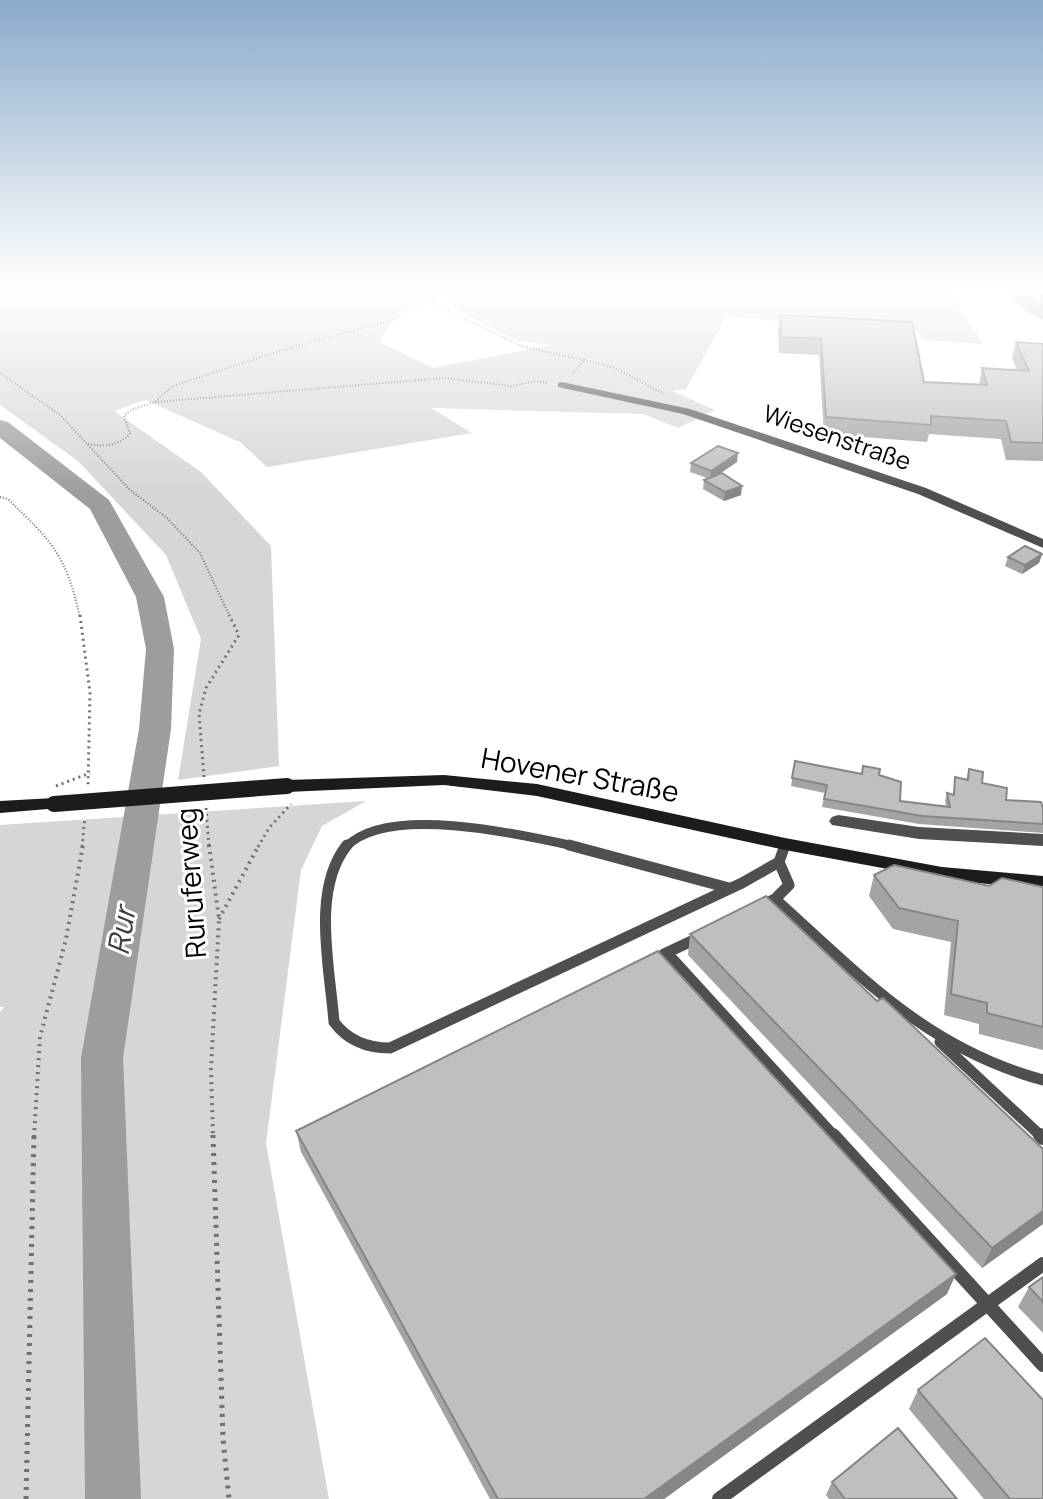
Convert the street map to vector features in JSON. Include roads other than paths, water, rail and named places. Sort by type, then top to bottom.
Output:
[{"type":"main road","name":"Hovener Straße","points":[[0,807],[290,793],[444,780],[537,790],[785,844],[942,873],[1043,883]]},
{"type":"street","name":"Wiesenstraße","points":[[562,385],[686,411],[922,491],[1043,544]]},
{"type":"street","points":[[838,821],[919,833],[1043,840]]},
{"type":"lane","points":[[729,888],[631,859],[544,838],[421,826],[366,832],[352,841],[338,857],[325,899],[334,1022],[340,1032],[372,1049],[390,1048],[729,888],[779,862]]},
{"type":"lane","points":[[748,913],[775,899],[789,885],[779,862],[785,844]]},
{"type":"lane","points":[[775,899],[930,1032],[1043,1138]]},
{"type":"lane","points":[[653,960],[708,933]]},
{"type":"lane","points":[[667,953],[1043,1365]]},
{"type":"lane","points":[[930,1032],[986,1064],[1043,1080]]},
{"type":"lane","points":[[719,1499],[1043,1264]]},
{"type":"waterway","name":"Rur","points":[[0,427],[100,505],[150,597],[160,649],[155,729],[102,1058],[113,1499]]}]
